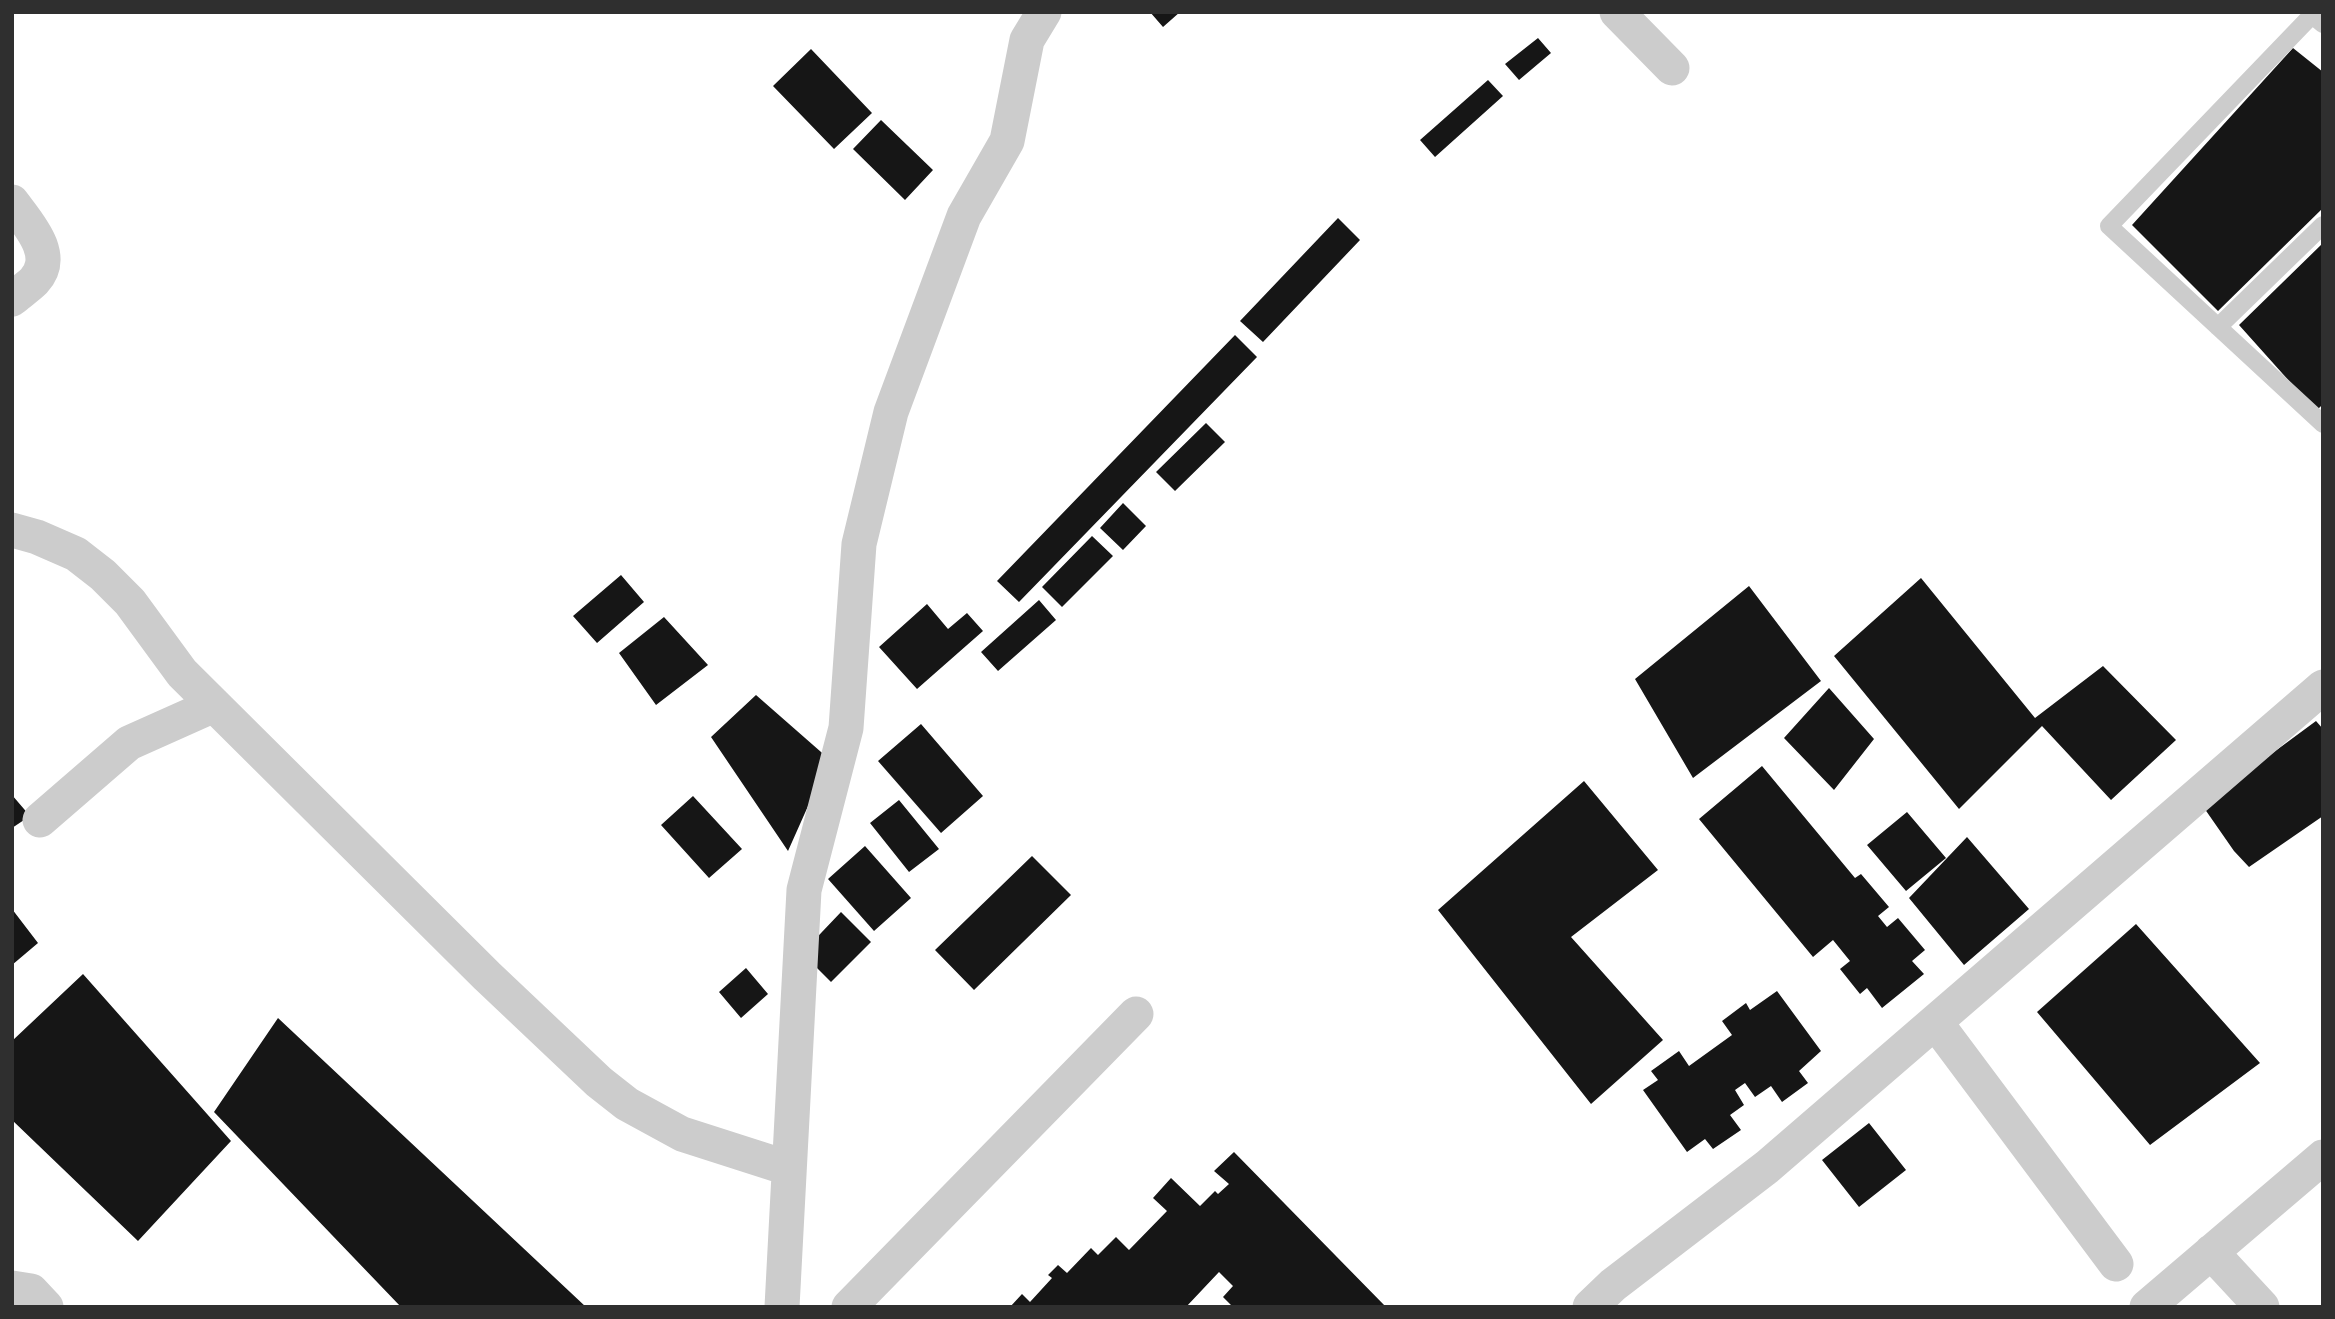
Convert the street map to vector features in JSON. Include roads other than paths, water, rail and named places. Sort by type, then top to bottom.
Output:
[{"type":"street","points":[[782,1307],[804,890],[846,728],[859,544],[891,412],[964,216],[1007,141],[1027,40],[1044,12]]},
{"type":"street","points":[[1618,12],[1672,68]]},
{"type":"street","points":[[12,202],[38,239],[44,260],[36,279],[12,299]]},
{"type":"street","points":[[12,530],[37,537],[76,554],[103,575],[130,602],[182,673],[487,976],[599,1082],[627,1104],[682,1134],[788,1168]]},
{"type":"street","points":[[1590,1307],[1613,1285],[1767,1167],[2323,687]]},
{"type":"street","points":[[40,820],[129,743],[214,705]]},
{"type":"street","points":[[849,1307],[1136,1014]]},
{"type":"street","points":[[1936,1023],[2116,1264]]},
{"type":"street","points":[[2147,1307],[2323,1157]]},
{"type":"street","points":[[2211,1252],[2262,1307]]},
{"type":"street","points":[[12,1288],[31,1291],[46,1307]]},
{"type":"lane","points":[[2323,24],[2312,15],[2109,226],[2323,424]]},
{"type":"lane","points":[[2218,327],[2323,225]]}]
